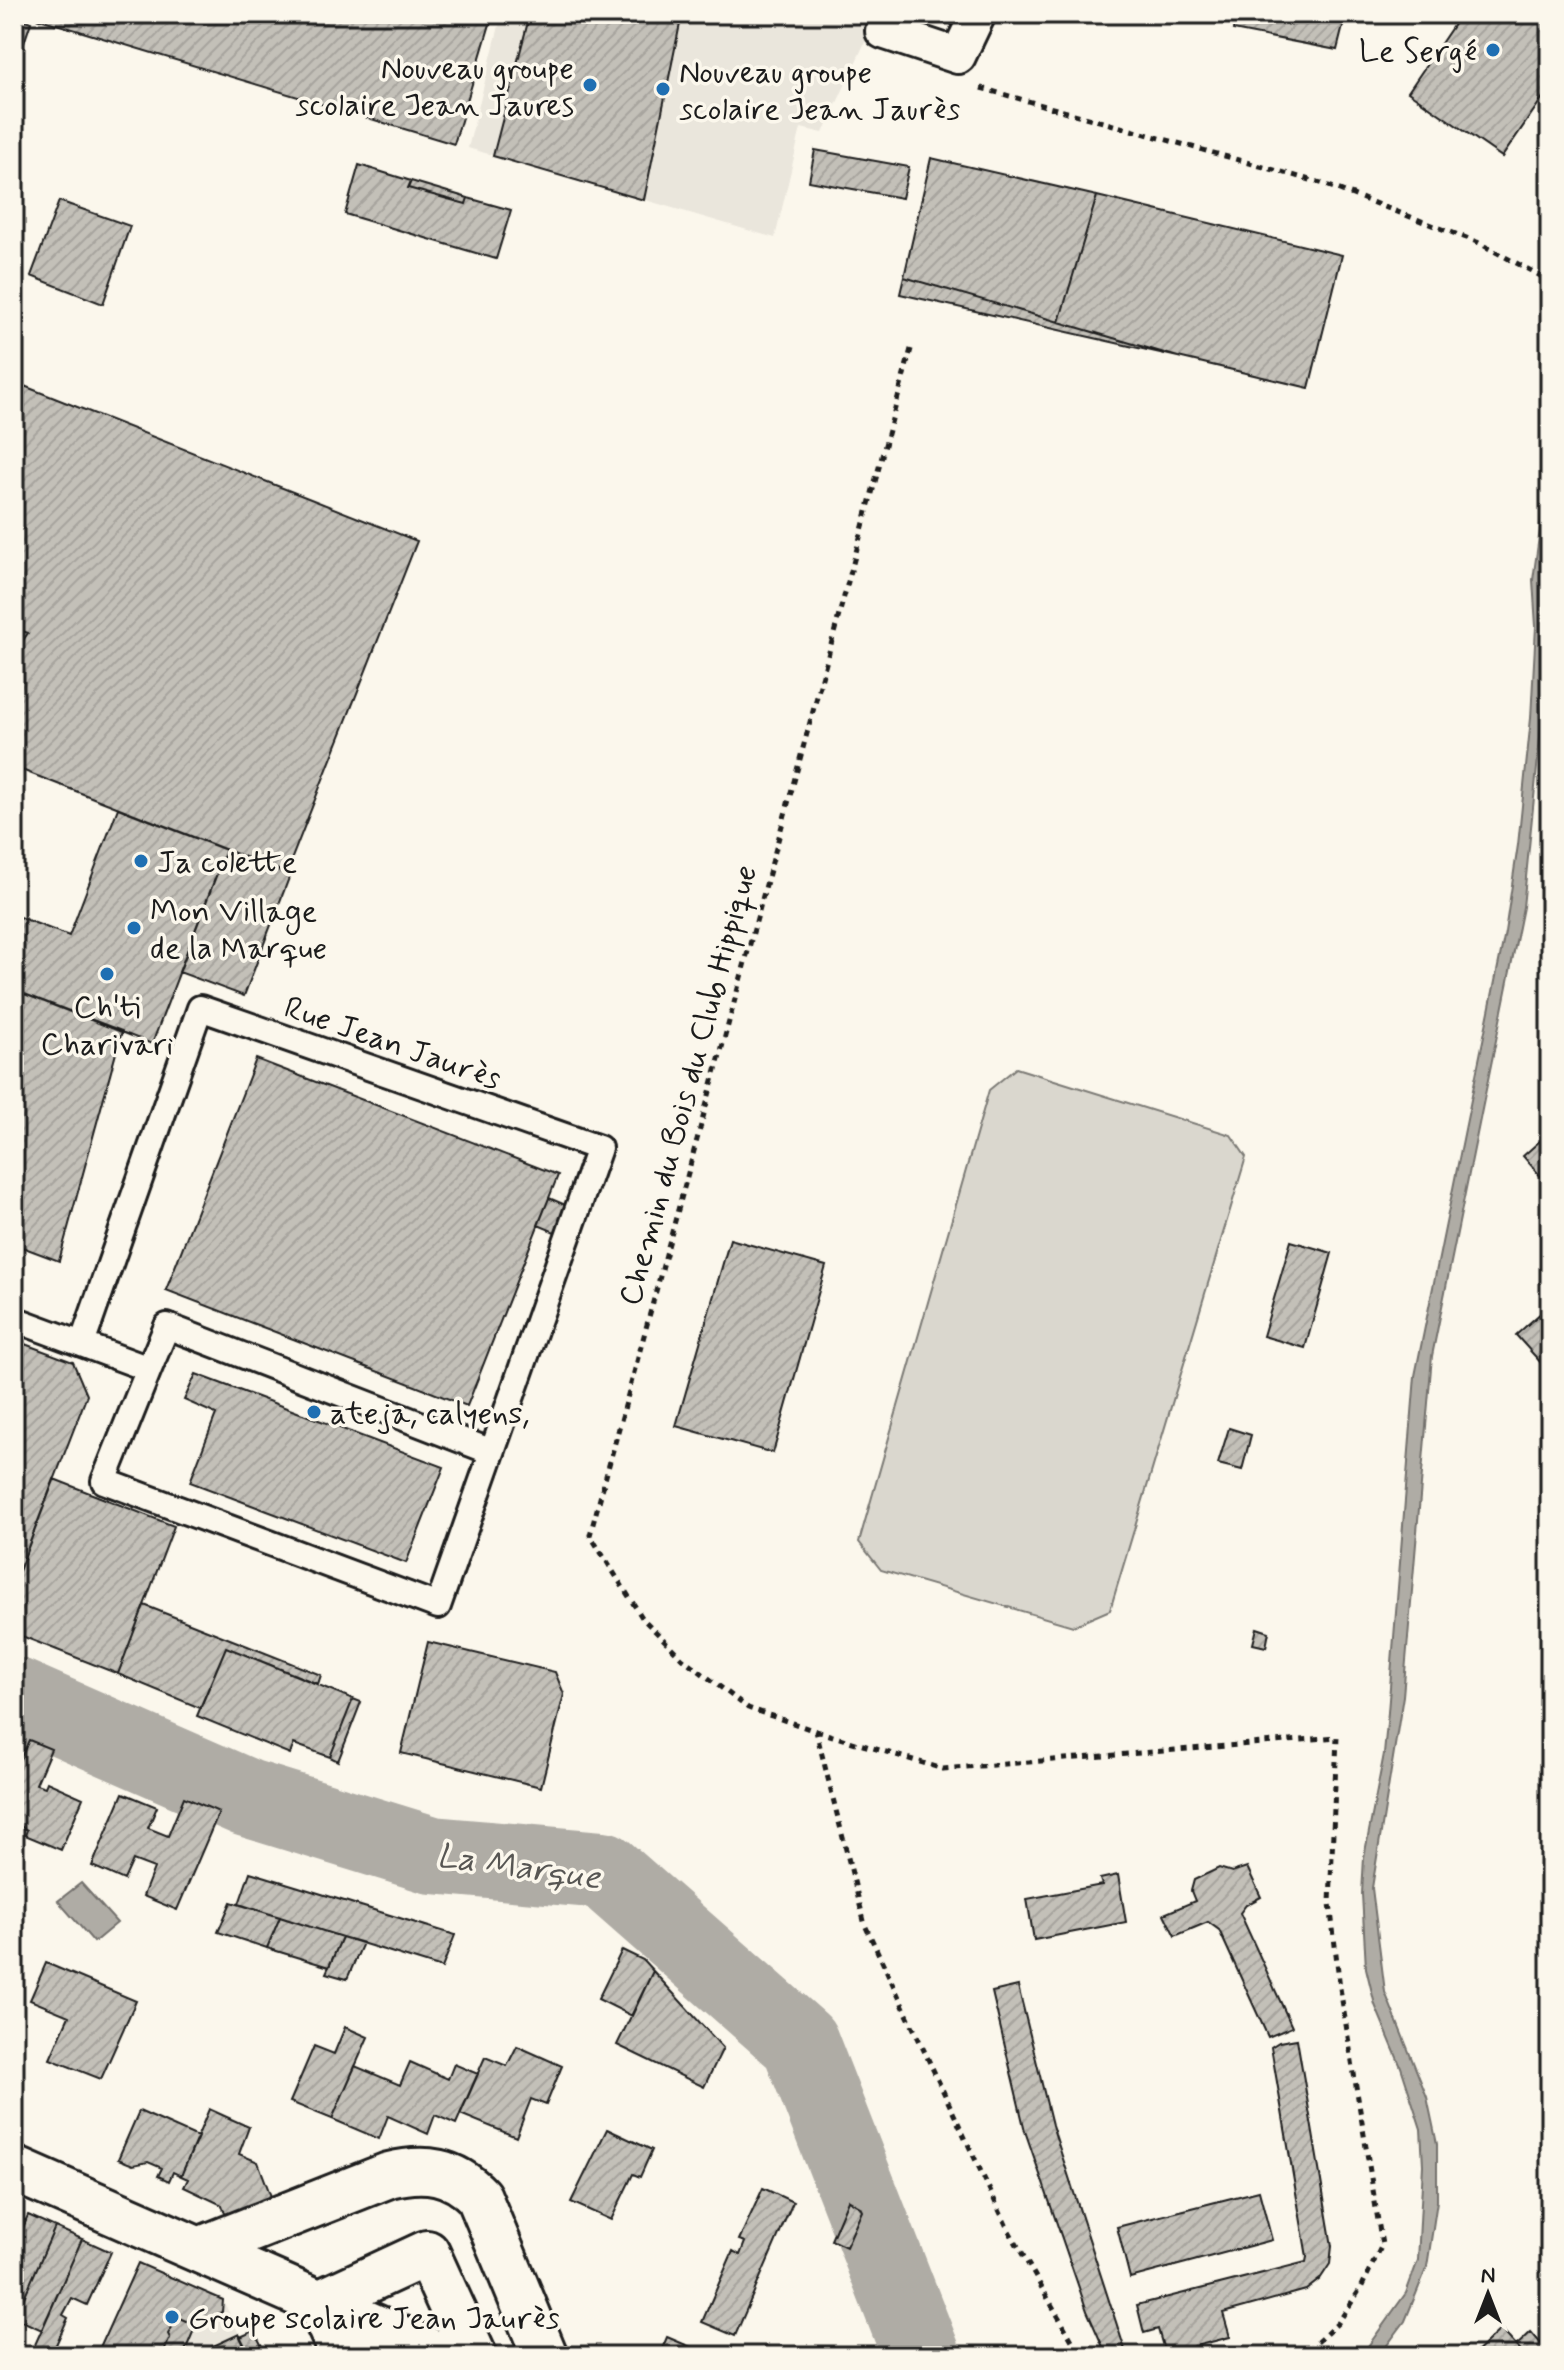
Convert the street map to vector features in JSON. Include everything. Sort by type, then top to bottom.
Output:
[{"type":"street","points":[[891,14],[883,31],[958,56],[978,14]]},
{"type":"street","points":[[14,2169],[441,2356]]},
{"type":"street","points":[[199,2250],[389,2175],[410,2169],[450,2174],[479,2197],[545,2356]]},
{"type":"street","points":[[319,2303],[427,2253],[474,2356]]},
{"type":"street","points":[[319,2303],[343,2356]]},
{"type":"lane","name":"Rue Jean Jaurès","points":[[82,1344],[200,1008],[599,1148],[438,1606],[104,1481],[167,1326],[492,1452]]},
{"type":"lane","points":[[14,1319],[149,1369]]},
{"type":"path","points":[[958,56],[962,79],[981,88],[1321,183],[1477,242],[1550,281]]},
{"type":"path","name":"Chemin du Bois du Club Hippique","points":[[911,349],[590,1535],[643,1619],[682,1658],[748,1708],[943,1769],[1337,1737],[1330,1903],[1340,1988],[1382,2245],[1361,2288],[1338,2323],[1302,2356]]},
{"type":"path","points":[[816,1731],[865,1925],[1008,2229],[1081,2356]]},
{"type":"shaded area","name":"Nouveau groupe scolaire Jean Jaurès","points":[[502,14],[878,14],[823,133],[801,128],[775,238],[468,148]]},
{"type":"shaded area","points":[[1550,457],[1544,698],[1523,907],[1432,1356],[1403,1696],[1372,1888],[1385,1992],[1427,2097],[1437,2144],[1437,2201],[1427,2267],[1405,2321],[1379,2356],[1361,2356],[1406,2293],[1418,2260],[1423,2165],[1421,2129],[1401,2067],[1375,2005],[1366,1968],[1362,1894],[1364,1857],[1384,1754],[1415,1376],[1505,932],[1518,845],[1531,718],[1536,626],[1533,580]]},
{"type":"shaded area","points":[[1016,1068],[1231,1135],[1246,1157],[1110,1610],[1073,1626],[881,1570],[859,1542],[989,1090]]},
{"type":"shaded area","points":[[81,1883],[117,1923],[94,1942],[58,1901]]},
{"type":"shaded area","name":"Groupe scolaire Jean Jaurès","points":[[138,2263],[223,2300],[239,2334],[192,2356],[96,2356]]},
{"type":"building","points":[[23,14],[370,16],[493,14],[454,144]]},
{"type":"building","name":"Nouveau groupe scolaire Jean Jaures","points":[[530,14],[682,14],[644,200],[493,156]]},
{"type":"building","name":"Le Sergé","points":[[1236,14],[1346,14],[1337,50],[1233,30]]},
{"type":"building","name":"Le Sergé","points":[[1461,14],[1550,14],[1550,87],[1502,157],[1408,92]]},
{"type":"building","points":[[14,16],[31,22],[25,40],[14,37]]},
{"type":"building","points":[[14,37],[25,40],[22,50],[14,48]]},
{"type":"building","points":[[815,150],[909,167],[902,198],[809,181]]},
{"type":"building","points":[[931,158],[1097,196],[1059,322],[904,277]]},
{"type":"building","points":[[359,165],[411,181],[408,188],[466,204],[468,198],[511,210],[496,259],[345,214]]},
{"type":"building","points":[[411,181],[468,198],[466,204],[408,188]]},
{"type":"building","points":[[1097,196],[1342,255],[1309,388],[1178,357],[1059,322]]},
{"type":"building","points":[[59,201],[130,226],[103,304],[31,276]]},
{"type":"building","points":[[904,277],[1059,322],[1178,357],[900,294]]},
{"type":"building","points":[[14,382],[417,541],[286,873],[14,767],[14,653],[28,633],[14,628]]},
{"type":"building","points":[[14,628],[28,633],[14,653]]},
{"type":"building","name":"Mon Village de la Marque","points":[[118,808],[226,850],[152,1044],[14,990],[14,915],[69,936]]},
{"type":"building","points":[[226,850],[290,875],[244,996],[179,972]]},
{"type":"building","points":[[14,990],[122,1031],[59,1261],[14,1244]]},
{"type":"building","points":[[256,1059],[558,1175],[467,1406],[166,1290]]},
{"type":"building","points":[[1550,1132],[1550,1187],[1523,1156]]},
{"type":"building","points":[[549,1198],[568,1206],[557,1233],[538,1225]]},
{"type":"building","points":[[730,1239],[826,1266],[773,1453],[676,1426]]},
{"type":"building","points":[[1291,1241],[1332,1253],[1305,1348],[1263,1336]]},
{"type":"building","points":[[1550,1310],[1550,1373],[1516,1335],[1543,1311],[1546,1313]]},
{"type":"building","points":[[14,1340],[73,1362],[87,1395],[14,1584]]},
{"type":"building","points":[[196,1374],[444,1467],[406,1563],[190,1482],[216,1414],[184,1400]]},
{"type":"building","points":[[1229,1428],[1251,1435],[1242,1470],[1218,1464]]},
{"type":"building","points":[[54,1479],[174,1526],[118,1674],[14,1633],[14,1584]]},
{"type":"building","points":[[144,1605],[321,1675],[318,1684],[226,1647],[200,1708],[118,1674]]},
{"type":"building","points":[[1257,1628],[1269,1632],[1266,1647],[1253,1644]]},
{"type":"building","points":[[428,1642],[555,1672],[564,1694],[541,1787],[401,1753]]},
{"type":"building","points":[[226,1647],[353,1699],[330,1757],[294,1744],[290,1754],[197,1716]]},
{"type":"building","points":[[353,1699],[361,1702],[338,1761],[330,1757]]},
{"type":"building","points":[[29,1740],[51,1749],[36,1784],[45,1787],[47,1782],[83,1798],[61,1850],[25,1835],[27,1830],[18,1825],[14,1835],[14,1772]]},
{"type":"building","points":[[123,1793],[157,1807],[148,1828],[168,1836],[184,1797],[219,1812],[177,1910],[143,1896],[154,1868],[133,1860],[124,1880],[92,1866]]},
{"type":"building","points":[[1247,1867],[1261,1897],[1246,1905],[1240,1913],[1292,2027],[1268,2037],[1219,1930],[1208,1922],[1175,1936],[1164,1914],[1195,1901],[1191,1891],[1194,1880],[1219,1868],[1232,1872]]},
{"type":"building","points":[[250,1872],[455,1935],[442,1968],[239,1904]]},
{"type":"building","points":[[1118,1875],[1126,1922],[1034,1940],[1027,1899],[1102,1885],[1100,1879]]},
{"type":"building","points":[[231,1902],[280,1917],[267,1948],[218,1932]]},
{"type":"building","points":[[280,1917],[342,1937],[329,1967],[267,1948]]},
{"type":"building","points":[[342,1937],[363,1943],[347,1979],[326,1973]]},
{"type":"building","points":[[622,1950],[643,1960],[653,1971],[632,2016],[598,1999]]},
{"type":"building","points":[[46,1963],[136,2001],[101,2079],[50,2059],[69,2016],[30,2000]]},
{"type":"building","points":[[653,1971],[723,2048],[704,2087],[617,2045]]},
{"type":"building","points":[[1018,1986],[1052,2125],[1127,2356],[1107,2356],[1087,2311],[1025,2131],[992,1992]]},
{"type":"building","points":[[345,2027],[368,2037],[332,2119],[290,2102],[314,2046],[334,2054]]},
{"type":"building","points":[[1297,2039],[1332,2246],[1330,2264],[1320,2279],[1306,2290],[1223,2313],[1230,2337],[1165,2354],[1158,2329],[1144,2333],[1137,2305],[1306,2262],[1271,2047],[1279,2042]]},
{"type":"building","points":[[517,2046],[562,2066],[546,2105],[531,2099],[516,2137],[460,2114],[485,2057],[507,2066]]},
{"type":"building","points":[[410,2062],[448,2079],[454,2064],[478,2074],[456,2124],[435,2115],[428,2134],[388,2116],[379,2139],[332,2119],[355,2066],[400,2085]]},
{"type":"building","points":[[209,2109],[249,2127],[239,2154],[258,2162],[273,2202],[227,2219],[222,2205],[184,2187],[188,2179],[181,2176]]},
{"type":"building","points":[[139,2111],[198,2137],[181,2176],[173,2172],[169,2181],[158,2176],[162,2168],[148,2162],[133,2165],[118,2159]]},
{"type":"building","points":[[607,2129],[652,2150],[640,2177],[633,2174],[611,2220],[571,2202]]},
{"type":"building","points":[[763,2188],[793,2202],[735,2336],[702,2322],[733,2251],[740,2255],[745,2242],[739,2240]]},
{"type":"building","points":[[1259,2191],[1272,2240],[1130,2278],[1117,2227]]},
{"type":"building","points":[[848,2200],[862,2211],[846,2247],[831,2240]]},
{"type":"building","points":[[14,2215],[26,2221],[14,2246]]},
{"type":"building","points":[[28,2215],[55,2227],[15,2318],[14,2246]]},
{"type":"building","points":[[55,2227],[82,2239],[42,2330],[15,2318]]},
{"type":"building","points":[[82,2239],[111,2252],[87,2305],[72,2298],[63,2315],[68,2318],[51,2356],[30,2356]]},
{"type":"building","name":"Groupe scolaire Jean Jaurès","points":[[138,2263],[223,2300],[222,2312],[196,2325],[178,2317],[168,2334],[170,2338],[162,2356],[96,2356]]},
{"type":"building","points":[[178,2317],[196,2325],[183,2356],[162,2356],[170,2338],[168,2334]]},
{"type":"building","points":[[1501,2329],[1525,2356],[1472,2356]]},
{"type":"building","points":[[254,2331],[264,2350],[249,2356],[240,2337]]},
{"type":"building","points":[[1531,2332],[1550,2356],[1525,2356],[1516,2346]]},
{"type":"building","points":[[239,2334],[250,2356],[192,2356]]},
{"type":"building","points":[[667,2337],[712,2356],[659,2356]]},
{"type":"waterway","name":"La Marque","points":[[14,1696],[247,1798],[432,1855],[603,1870],[800,2043],[922,2356]]},
{"type":"place","name":"Le Sergé","points":[[1493,50]]},
{"type":"place","name":"Nouveau groupe scolaire Jean Jaures","points":[[590,85]]},
{"type":"place","name":"Nouveau groupe scolaire Jean Jaurès","points":[[663,89]]},
{"type":"place","name":"Ja colette","points":[[141,861]]},
{"type":"place","name":"Mon Village de la Marque","points":[[134,928]]},
{"type":"place","name":"Ch'ti Charivari","points":[[107,974]]},
{"type":"place","name":"ateja, calyens,","points":[[314,1412]]},
{"type":"place","name":"Groupe scolaire Jean Jaurès","points":[[172,2317]]}]
